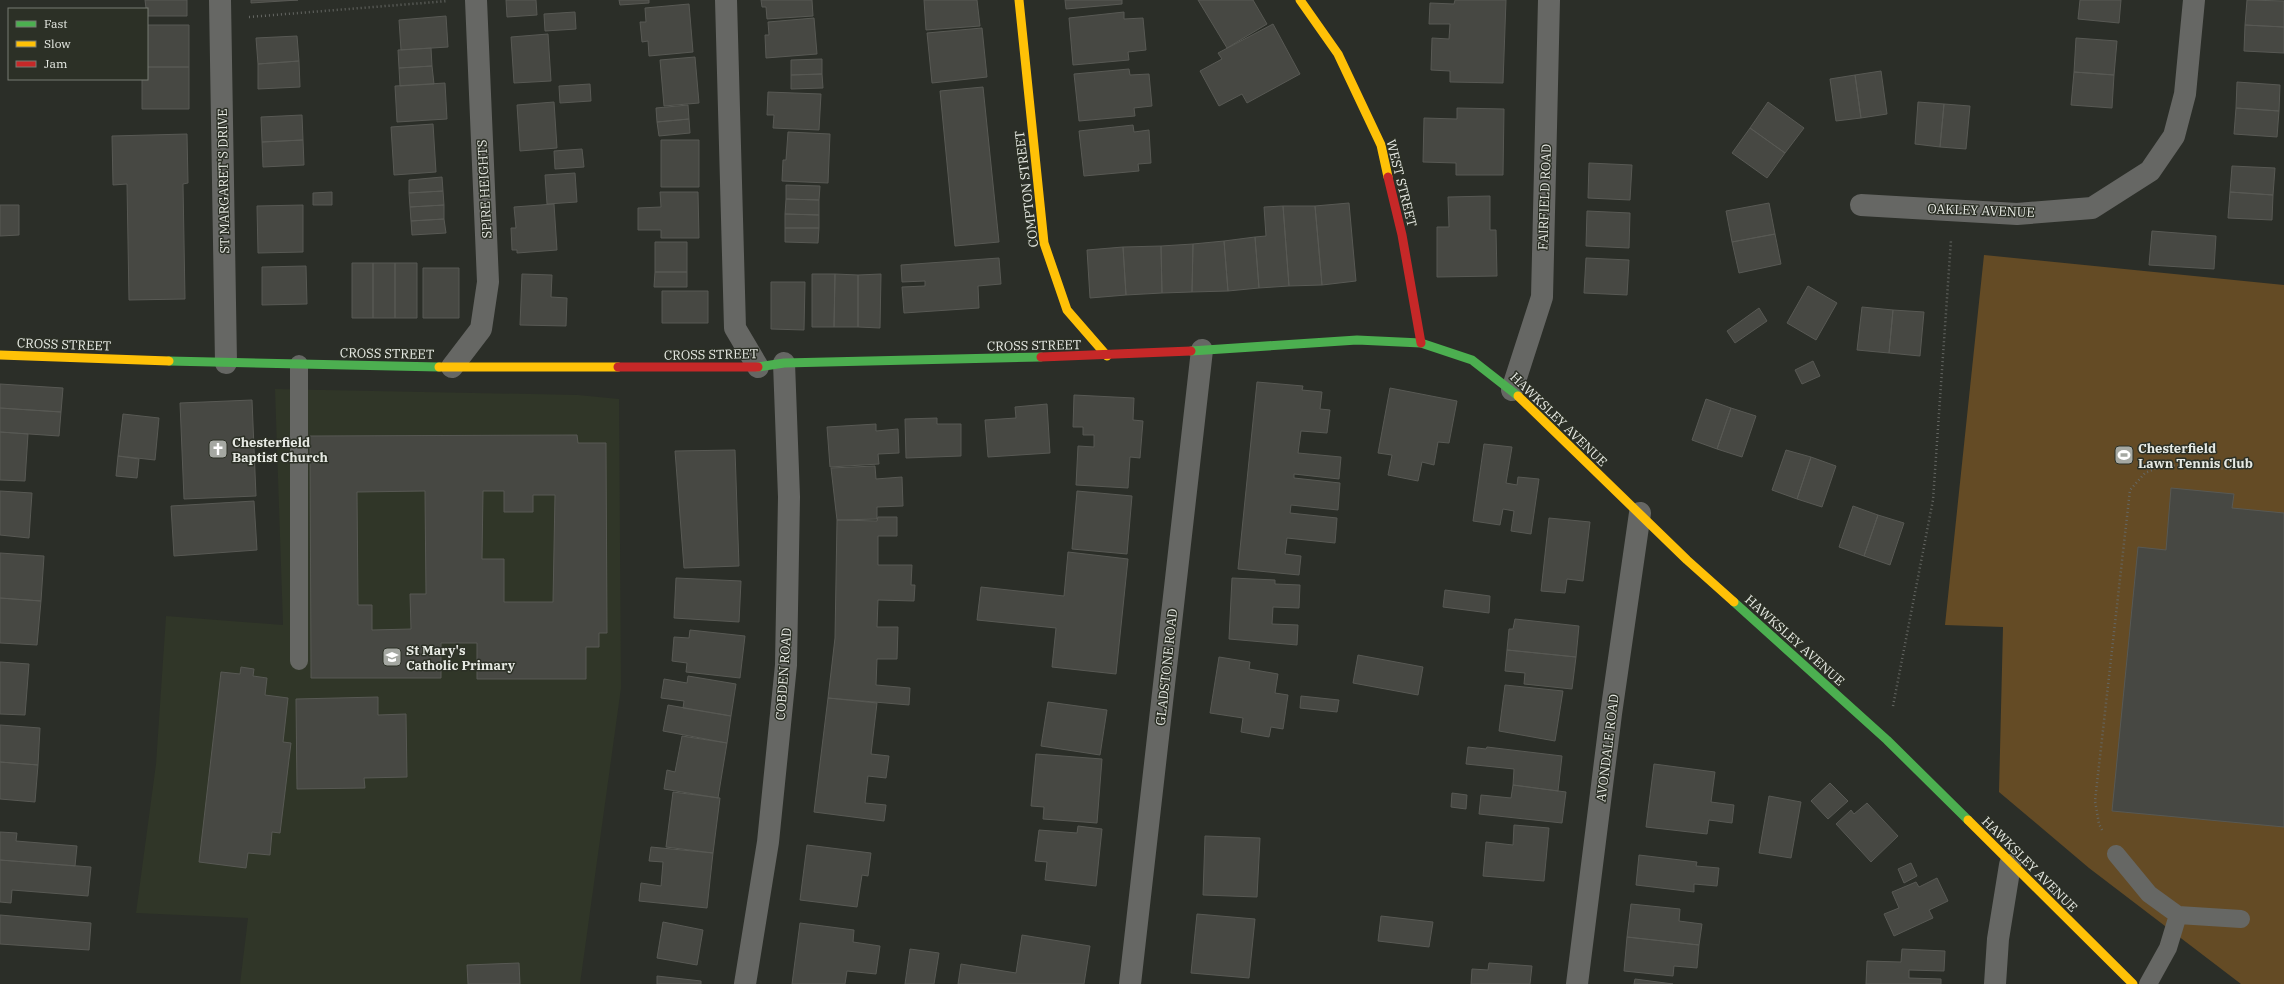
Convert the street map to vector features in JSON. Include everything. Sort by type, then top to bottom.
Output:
[{"type":"street","name":"SPIRE HEIGHTS","points":[[452,368],[481,329],[488,282],[476,0]]},
{"type":"street","points":[[726,0],[736,328],[758,367]]},
{"type":"street","name":"COMPTON STREET","points":[[1019,0],[1044,243],[1067,310],[1107,356]]},
{"type":"street","name":"WEST STREET","points":[[1300,0],[1338,54],[1381,145],[1402,235],[1421,343]]},
{"type":"street","name":"FAIRFIELD ROAD","points":[[1512,390],[1542,297],[1549,0]]},
{"type":"street","name":"OAKLEY AVENUE","points":[[1861,205],[2017,214],[2092,208],[2150,171],[2174,136],[2185,94],[2194,0]]},
{"type":"street","name":"ST MARGARET'S DRIVE","points":[[220,10],[226,363]]},
{"type":"street","name":"CROSS STREET","points":[[0,354],[226,363],[452,368],[758,367],[784,362],[1107,356],[1357,340],[1421,343]]},
{"type":"street","name":"HAWKSLEY AVENUE","points":[[1421,343],[1472,360],[1512,390],[1687,560],[1887,740],[2010,864],[2133,984]]},
{"type":"street","name":"GLADSTONE ROAD","points":[[1130,984],[1202,350]]},
{"type":"street","name":"COBDEN ROAD","points":[[745,984],[768,842],[786,665],[790,497],[784,362]]},
{"type":"street","name":"AVONDALE ROAD","points":[[1577,984],[1610,714],[1640,513]]},
{"type":"street","points":[[1996,984],[1998,939],[2010,864]]},
{"type":"lane","points":[[299,364],[300,661]]},
{"type":"lane","points":[[2116,854],[2149,894],[2178,915],[2241,919]]},
{"type":"lane","points":[[2148,984],[2168,948],[2178,915]]},
{"type":"path","points":[[220,10],[454,0]]},
{"type":"path","points":[[1887,740],[1933,500],[1954,210]]},
{"type":"path","points":[[2116,854],[2099,824],[2095,801],[2130,490],[2145,473],[2164,465],[2231,469]]},
{"type":"shaded area","name":"Chesterfield Lawn Tennis Club","points":[[1984,255],[2284,285],[2284,984],[2241,984],[2089,868],[1999,792],[2003,627],[1945,625]]},
{"type":"shaded area","name":"St Mary's Catholic Primary","points":[[275,389],[578,395],[619,399],[621,688],[580,984],[240,984],[248,918],[136,913],[156,764],[166,616],[283,625]]},
{"type":"building","points":[[145,0],[187,0],[187,16],[148,16],[148,8],[146,8]]},
{"type":"building","points":[[251,0],[298,0],[251,3]]},
{"type":"building","points":[[506,0],[536,0],[537,15],[507,17]]},
{"type":"building","points":[[619,0],[649,0],[649,3],[620,5]]},
{"type":"building","points":[[761,0],[812,0],[813,16],[767,19],[766,7],[762,7]]},
{"type":"building","points":[[924,0],[977,0],[980,26],[926,30]]},
{"type":"building","points":[[1065,0],[1122,0],[1122,4],[1066,9]]},
{"type":"building","points":[[1198,0],[1253,0],[1267,24],[1227,48]]},
{"type":"building","points":[[1455,0],[1506,0],[1503,83],[1450,82],[1450,71],[1431,70],[1432,38],[1449,39],[1450,24],[1429,24],[1430,3],[1454,4]]},
{"type":"building","points":[[2080,0],[2121,0],[2119,23],[2078,19]]},
{"type":"building","points":[[2247,0],[2284,1],[2284,27],[2245,25]]},
{"type":"building","points":[[689,4],[693,52],[649,56],[648,41],[642,42],[640,22],[646,22],[645,8]]},
{"type":"building","points":[[575,12],[576,29],[545,31],[544,14]]},
{"type":"building","points":[[1124,12],[1124,19],[1143,18],[1146,50],[1128,52],[1129,60],[1073,65],[1069,18]]},
{"type":"building","points":[[446,16],[448,47],[401,50],[399,20]]},
{"type":"building","points":[[814,18],[817,54],[766,58],[765,35],[769,35],[768,22]]},
{"type":"building","points":[[1273,24],[1300,74],[1247,103],[1242,94],[1219,106],[1200,71],[1222,59],[1218,53]]},
{"type":"building","points":[[148,25],[189,25],[189,67],[148,67]]},
{"type":"building","points":[[2245,25],[2284,27],[2284,53],[2244,51]]},
{"type":"building","points":[[982,28],[987,77],[932,83],[927,33]]},
{"type":"building","points":[[548,34],[551,81],[514,83],[511,37]]},
{"type":"building","points":[[297,36],[299,61],[258,64],[256,38]]},
{"type":"building","points":[[2076,38],[2117,41],[2114,75],[2074,72]]},
{"type":"building","points":[[431,48],[432,66],[399,68],[398,50]]},
{"type":"building","points":[[695,57],[699,103],[664,106],[660,60]]},
{"type":"building","points":[[822,59],[822,74],[791,75],[791,60]]},
{"type":"building","points":[[299,61],[300,87],[258,89],[258,64]]},
{"type":"building","points":[[432,66],[434,84],[400,86],[399,68]]},
{"type":"building","points":[[148,67],[189,67],[189,109],[142,109],[142,80],[148,80]]},
{"type":"building","points":[[1129,69],[1130,75],[1149,74],[1152,106],[1134,108],[1135,116],[1079,121],[1074,74]]},
{"type":"building","points":[[1881,71],[1887,114],[1861,118],[1855,75]]},
{"type":"building","points":[[2074,72],[2114,75],[2112,108],[2071,105]]},
{"type":"building","points":[[822,74],[823,88],[791,89],[791,75]]},
{"type":"building","points":[[1855,75],[1861,118],[1836,121],[1830,79]]},
{"type":"building","points":[[2237,82],[2280,85],[2279,111],[2236,108]]},
{"type":"building","points":[[445,83],[447,119],[397,122],[395,86]]},
{"type":"building","points":[[590,84],[591,101],[560,103],[559,86]]},
{"type":"building","points":[[983,87],[999,242],[955,246],[940,91]]},
{"type":"building","points":[[768,92],[821,94],[819,130],[773,128],[774,115],[767,115]]},
{"type":"building","points":[[554,102],[557,148],[520,151],[517,105]]},
{"type":"building","points":[[1768,102],[1804,128],[1785,153],[1750,128]]},
{"type":"building","points":[[1918,102],[1944,104],[1940,147],[1915,144]]},
{"type":"building","points":[[1944,104],[1970,106],[1966,149],[1940,147]]},
{"type":"building","points":[[688,105],[689,119],[657,122],[656,108]]},
{"type":"building","points":[[1457,108],[1504,109],[1503,175],[1456,175],[1456,163],[1423,162],[1424,118],[1457,119]]},
{"type":"building","points":[[2236,108],[2279,111],[2277,137],[2234,134]]},
{"type":"building","points":[[302,115],[303,140],[262,142],[261,117]]},
{"type":"building","points":[[689,119],[690,133],[659,136],[657,122]]},
{"type":"building","points":[[433,124],[436,172],[394,175],[391,127]]},
{"type":"building","points":[[1133,125],[1134,132],[1149,130],[1151,163],[1138,164],[1139,171],[1084,176],[1079,131]]},
{"type":"building","points":[[1750,128],[1785,153],[1767,178],[1732,153]]},
{"type":"building","points":[[788,132],[830,134],[828,183],[782,181],[783,160],[786,160]]},
{"type":"building","points":[[187,134],[188,183],[183,184],[185,299],[129,300],[127,184],[113,185],[112,136]]},
{"type":"building","points":[[303,140],[304,165],[263,167],[262,142]]},
{"type":"building","points":[[661,140],[699,140],[699,187],[661,187]]},
{"type":"building","points":[[582,149],[584,167],[555,169],[554,151]]},
{"type":"building","points":[[1589,163],[1632,165],[1630,200],[1588,198]]},
{"type":"building","points":[[2232,166],[2275,168],[2273,195],[2230,192]]},
{"type":"building","points":[[575,173],[577,202],[547,204],[545,175]]},
{"type":"building","points":[[442,177],[443,191],[409,193],[409,180]]},
{"type":"building","points":[[786,185],[820,186],[819,200],[786,199]]},
{"type":"building","points":[[443,191],[444,205],[410,207],[409,193]]},
{"type":"building","points":[[332,192],[332,205],[313,205],[313,193]]},
{"type":"building","points":[[660,192],[698,192],[699,238],[661,238],[661,230],[638,230],[638,208],[661,207]]},
{"type":"building","points":[[2230,192],[2273,195],[2272,220],[2228,218]]},
{"type":"building","points":[[1490,196],[1490,230],[1496,230],[1497,276],[1437,277],[1437,227],[1449,227],[1448,197]]},
{"type":"building","points":[[786,199],[819,200],[819,215],[785,214]]},
{"type":"building","points":[[1349,203],[1356,281],[1322,285],[1315,206]]},
{"type":"building","points":[[1769,203],[1775,234],[1732,242],[1726,211]]},
{"type":"building","points":[[554,204],[557,250],[517,253],[517,250],[512,250],[511,228],[516,228],[514,207]]},
{"type":"building","points":[[0,205],[19,205],[19,235],[0,236]]},
{"type":"building","points":[[303,205],[303,252],[258,253],[257,206]]},
{"type":"building","points":[[444,205],[444,219],[411,221],[410,207]]},
{"type":"building","points":[[1283,206],[1315,206],[1322,285],[1289,286]]},
{"type":"building","points":[[1283,206],[1289,286],[1259,288],[1255,237],[1266,236],[1264,207]]},
{"type":"building","points":[[1587,211],[1630,213],[1629,248],[1586,246]]},
{"type":"building","points":[[785,214],[819,215],[819,228],[785,228]]},
{"type":"building","points":[[444,219],[446,233],[412,235],[411,221]]},
{"type":"building","points":[[785,228],[819,228],[818,243],[785,242]]},
{"type":"building","points":[[2152,231],[2216,236],[2214,269],[2149,265]]},
{"type":"building","points":[[1775,234],[1781,264],[1739,273],[1732,242]]},
{"type":"building","points":[[1255,237],[1259,288],[1228,291],[1224,241]]},
{"type":"building","points":[[1224,241],[1228,291],[1192,292],[1193,244]]},
{"type":"building","points":[[655,242],[687,242],[687,272],[655,272]]},
{"type":"building","points":[[1193,244],[1192,292],[1162,293],[1161,246]]},
{"type":"building","points":[[1161,246],[1162,293],[1126,295],[1123,247]]},
{"type":"building","points":[[1123,247],[1126,295],[1090,298],[1087,250]]},
{"type":"building","points":[[999,258],[1001,284],[978,286],[979,308],[904,313],[902,287],[925,286],[925,281],[902,282],[901,265]]},
{"type":"building","points":[[1586,258],[1629,260],[1627,295],[1584,293]]},
{"type":"building","points":[[352,263],[373,263],[373,318],[352,318]]},
{"type":"building","points":[[373,263],[395,263],[395,318],[373,318]]},
{"type":"building","points":[[395,263],[417,263],[417,318],[395,318]]},
{"type":"building","points":[[306,266],[307,304],[262,305],[262,267]]},
{"type":"building","points":[[423,268],[459,268],[459,318],[423,318]]},
{"type":"building","points":[[655,272],[687,272],[687,287],[654,287]]},
{"type":"building","points":[[522,274],[552,275],[551,297],[567,298],[566,326],[520,325]]},
{"type":"building","points":[[812,274],[835,274],[834,327],[812,327]]},
{"type":"building","points":[[835,274],[858,275],[858,327],[834,327]]},
{"type":"building","points":[[881,274],[880,328],[858,327],[858,275]]},
{"type":"building","points":[[771,282],[805,282],[804,330],[771,329]]},
{"type":"building","points":[[1808,286],[1837,303],[1816,340],[1787,323]]},
{"type":"building","points":[[662,291],[708,291],[708,323],[662,323]]},
{"type":"building","points":[[1862,307],[1893,310],[1889,353],[1857,350]]},
{"type":"building","points":[[1759,308],[1767,321],[1735,343],[1727,331]]},
{"type":"building","points":[[1893,310],[1924,312],[1920,356],[1889,353]]},
{"type":"building","points":[[1813,361],[1820,376],[1802,384],[1795,370]]},
{"type":"building","points":[[1257,382],[1303,386],[1302,390],[1322,392],[1320,409],[1330,410],[1327,433],[1301,431],[1298,453],[1341,457],[1339,479],[1294,474],[1294,478],[1340,483],[1338,510],[1291,505],[1290,513],[1337,518],[1335,543],[1287,538],[1285,554],[1301,556],[1299,575],[1238,569]]},
{"type":"building","points":[[0,384],[63,388],[61,412],[0,408]]},
{"type":"building","points":[[1390,388],[1457,401],[1449,443],[1438,442],[1434,465],[1422,462],[1418,481],[1388,475],[1392,455],[1378,453]]},
{"type":"building","points":[[1074,395],[1134,398],[1133,420],[1143,421],[1140,458],[1130,457],[1128,488],[1076,485],[1078,446],[1094,447],[1094,435],[1083,435],[1083,427],[1073,427]]},
{"type":"building","points":[[1706,399],[1731,408],[1717,449],[1692,440]]},
{"type":"building","name":"Chesterfield Baptist Church","points":[[252,400],[256,496],[184,499],[180,403]]},
{"type":"building","points":[[1047,404],[1050,453],[988,457],[985,420],[1016,418],[1015,407]]},
{"type":"building","points":[[0,408],[61,412],[59,436],[0,432]]},
{"type":"building","points":[[1731,408],[1756,416],[1742,457],[1717,449]]},
{"type":"building","points":[[123,414],[159,418],[155,460],[118,456]]},
{"type":"building","points":[[937,418],[937,424],[961,424],[961,456],[906,458],[905,419]]},
{"type":"building","points":[[876,424],[876,431],[898,429],[899,453],[878,454],[879,464],[830,467],[827,427]]},
{"type":"building","points":[[0,432],[28,434],[25,481],[0,480]]},
{"type":"building","points":[[577,435],[578,443],[606,443],[607,633],[599,633],[599,647],[586,647],[586,679],[477,679],[477,643],[441,643],[441,678],[311,678],[310,436]],"holes":[[[425,491],[426,594],[410,594],[411,629],[372,630],[372,605],[358,605],[357,492]],[[483,491],[504,491],[504,512],[533,512],[533,495],[555,495],[553,602],[504,602],[504,559],[482,559]]]},
{"type":"building","points":[[1484,444],[1512,447],[1506,483],[1517,485],[1518,477],[1539,479],[1531,534],[1511,531],[1514,511],[1503,509],[1500,525],[1473,521]]},
{"type":"building","points":[[735,450],[739,566],[684,568],[675,451]]},
{"type":"building","points":[[1786,450],[1811,457],[1797,499],[1772,490]]},
{"type":"building","points":[[118,456],[139,459],[137,478],[116,476]]},
{"type":"building","points":[[1811,457],[1836,466],[1822,507],[1797,499]]},
{"type":"building","points":[[875,466],[876,479],[902,477],[903,506],[877,507],[877,519],[837,520],[831,468]]},
{"type":"building","points":[[2171,488],[2234,494],[2232,508],[2284,513],[2284,827],[2112,811],[2138,547],[2166,550]]},
{"type":"building","points":[[0,491],[32,493],[29,538],[0,535]]},
{"type":"building","points":[[1077,491],[1132,496],[1127,554],[1072,549]]},
{"type":"building","points":[[254,501],[257,550],[174,556],[171,506]]},
{"type":"building","points":[[1853,506],[1878,515],[1864,556],[1839,547]]},
{"type":"building","points":[[1878,515],[1904,523],[1890,565],[1864,556]]},
{"type":"building","points":[[878,517],[897,517],[897,536],[878,536],[878,565],[912,565],[911,585],[915,585],[914,601],[878,600],[877,627],[898,627],[897,659],[877,659],[876,685],[910,688],[909,705],[828,698],[835,638],[837,520],[877,521]]},
{"type":"building","points":[[1549,518],[1590,522],[1583,581],[1567,579],[1565,593],[1541,591]]},
{"type":"building","points":[[1068,552],[1128,559],[1116,674],[1052,667],[1056,628],[977,620],[981,587],[1064,596]]},
{"type":"building","points":[[0,553],[44,556],[41,601],[0,598]]},
{"type":"building","points":[[676,578],[741,581],[739,622],[674,618]]},
{"type":"building","points":[[1232,578],[1275,580],[1275,584],[1300,585],[1299,608],[1273,607],[1272,624],[1298,625],[1297,645],[1229,639]]},
{"type":"building","points":[[1445,590],[1490,596],[1489,613],[1443,607]]},
{"type":"building","points":[[0,598],[41,601],[37,645],[0,643]]},
{"type":"building","points":[[1515,619],[1579,626],[1576,657],[1507,650],[1509,629],[1513,629]]},
{"type":"building","points":[[690,630],[745,636],[740,678],[686,672],[687,663],[672,661],[674,637],[689,638]]},
{"type":"building","points":[[1507,650],[1576,657],[1572,689],[1524,684],[1525,673],[1505,671]]},
{"type":"building","points":[[1358,655],[1423,667],[1418,695],[1353,683]]},
{"type":"building","points":[[1219,657],[1250,662],[1249,669],[1278,674],[1275,693],[1288,695],[1283,729],[1271,727],[1269,737],[1241,732],[1243,718],[1210,713]]},
{"type":"building","points":[[0,662],[29,664],[25,715],[0,714]]},
{"type":"building","points":[[241,667],[254,669],[253,676],[267,678],[265,695],[288,698],[283,742],[291,743],[280,833],[272,832],[270,855],[248,853],[246,868],[199,862],[221,672],[240,674]]},
{"type":"building","points":[[688,676],[736,684],[731,716],[683,708],[684,701],[661,698],[664,679],[687,683]]},
{"type":"building","points":[[1505,685],[1563,691],[1555,741],[1499,731]]},
{"type":"building","points":[[1301,696],[1339,700],[1337,712],[1300,708]]},
{"type":"building","points":[[378,697],[378,715],[406,714],[407,777],[364,778],[365,788],[297,789],[296,699]]},
{"type":"building","points":[[828,698],[877,703],[871,754],[889,756],[886,778],[868,776],[865,803],[886,805],[884,821],[814,812]]},
{"type":"building","points":[[1048,702],[1107,710],[1100,755],[1041,746]]},
{"type":"building","points":[[668,705],[731,716],[727,743],[663,731]]},
{"type":"building","points":[[0,725],[40,728],[38,765],[0,762]]},
{"type":"building","points":[[682,736],[727,743],[718,798],[664,789],[667,770],[675,772]]},
{"type":"building","points":[[1468,747],[1486,749],[1487,747],[1562,756],[1558,791],[1513,785],[1514,769],[1466,764]]},
{"type":"building","points":[[1036,754],[1102,759],[1097,823],[1043,819],[1044,807],[1031,806]]},
{"type":"building","points":[[0,762],[38,765],[35,802],[0,799]]},
{"type":"building","points":[[1654,764],[1715,772],[1711,802],[1734,805],[1732,823],[1709,820],[1707,834],[1646,827]]},
{"type":"building","points":[[1830,783],[1848,801],[1828,819],[1811,801]]},
{"type":"building","points":[[1513,785],[1566,792],[1562,823],[1479,814],[1481,795],[1511,798]]},
{"type":"building","points":[[673,792],[720,798],[713,853],[666,847]]},
{"type":"building","points":[[1452,793],[1467,795],[1466,809],[1451,807]]},
{"type":"building","points":[[1769,796],[1801,802],[1791,858],[1759,853]]},
{"type":"building","points":[[1867,803],[1898,836],[1871,862],[1836,824],[1851,810],[1854,814]]},
{"type":"building","points":[[1514,825],[1549,828],[1544,881],[1483,876],[1486,842],[1513,845]]},
{"type":"building","points":[[1078,826],[1102,829],[1096,886],[1045,880],[1047,862],[1035,861],[1039,830],[1077,833]]},
{"type":"building","points":[[0,832],[17,833],[16,841],[77,846],[75,866],[0,860]]},
{"type":"building","points":[[1205,836],[1260,838],[1257,897],[1203,895]]},
{"type":"building","points":[[807,845],[871,853],[868,876],[862,875],[857,907],[800,900]]},
{"type":"building","points":[[651,847],[713,853],[707,908],[639,901],[641,883],[661,886],[663,862],[649,861]]},
{"type":"building","points":[[1639,855],[1697,862],[1696,866],[1719,868],[1717,886],[1694,884],[1694,892],[1636,885]]},
{"type":"building","points":[[0,860],[91,867],[88,896],[12,890],[11,903],[0,902]]},
{"type":"building","points":[[1911,863],[1917,876],[1904,883],[1898,869]]},
{"type":"building","points":[[1937,878],[1948,901],[1929,910],[1933,918],[1894,936],[1884,914],[1899,908],[1892,892],[1916,882],[1919,887]]},
{"type":"building","points":[[1631,904],[1680,909],[1679,921],[1702,924],[1699,945],[1627,937]]},
{"type":"building","points":[[1197,914],[1255,919],[1249,978],[1191,973]]},
{"type":"building","points":[[0,915],[91,923],[89,950],[0,944]]},
{"type":"building","points":[[1381,916],[1433,922],[1429,947],[1378,941]]},
{"type":"building","points":[[663,922],[703,930],[697,965],[657,958]]},
{"type":"building","points":[[800,923],[854,930],[853,942],[880,946],[876,974],[847,971],[845,984],[792,984]]},
{"type":"building","points":[[1022,935],[1090,946],[1084,984],[958,984],[961,964],[1016,973]]},
{"type":"building","points":[[1627,937],[1699,945],[1697,968],[1674,966],[1673,976],[1624,971]]},
{"type":"building","points":[[910,949],[939,953],[934,984],[905,984]]},
{"type":"building","points":[[1902,949],[1945,951],[1944,971],[1909,970],[1909,978],[1941,979],[1941,984],[1866,984],[1867,961],[1901,962]]},
{"type":"building","points":[[519,963],[520,984],[468,984],[467,965]]},
{"type":"building","points":[[1489,963],[1532,966],[1530,984],[1471,984],[1472,969],[1488,970]]},
{"type":"building","points":[[657,976],[701,981],[701,984],[657,984]]},
{"type":"building","points":[[1635,979],[1673,984],[1634,984]]},
{"type":"traffic: fast","points":[[1191,351],[1357,340],[1421,343],[1472,360],[1518,396]]},
{"type":"traffic: fast","points":[[758,367],[784,363],[1041,357]]},
{"type":"traffic: fast","points":[[169,361],[439,367]]},
{"type":"traffic: fast","points":[[1734,602],[1887,740],[1968,820]]},
{"type":"traffic: slow","points":[[1019,0],[1044,243],[1067,310],[1107,356]]},
{"type":"traffic: slow","points":[[1300,0],[1338,54],[1381,145],[1388,177]]},
{"type":"traffic: slow","points":[[0,355],[169,361]]},
{"type":"traffic: slow","points":[[439,367],[618,367]]},
{"type":"traffic: slow","points":[[1518,396],[1687,560],[1734,602]]},
{"type":"traffic: slow","points":[[1968,820],[2133,984]]},
{"type":"traffic: jam","points":[[1388,177],[1402,235],[1421,343]]},
{"type":"traffic: jam","points":[[1041,357],[1191,351]]},
{"type":"traffic: jam","points":[[618,367],[758,367]]},
{"type":"place","name":"Chesterfield Baptist Church","points":[[218,449]]},
{"type":"place","name":"Chesterfield Lawn Tennis Club","points":[[2124,455]]},
{"type":"place","name":"St Mary's Catholic Primary","points":[[392,657]]}]
